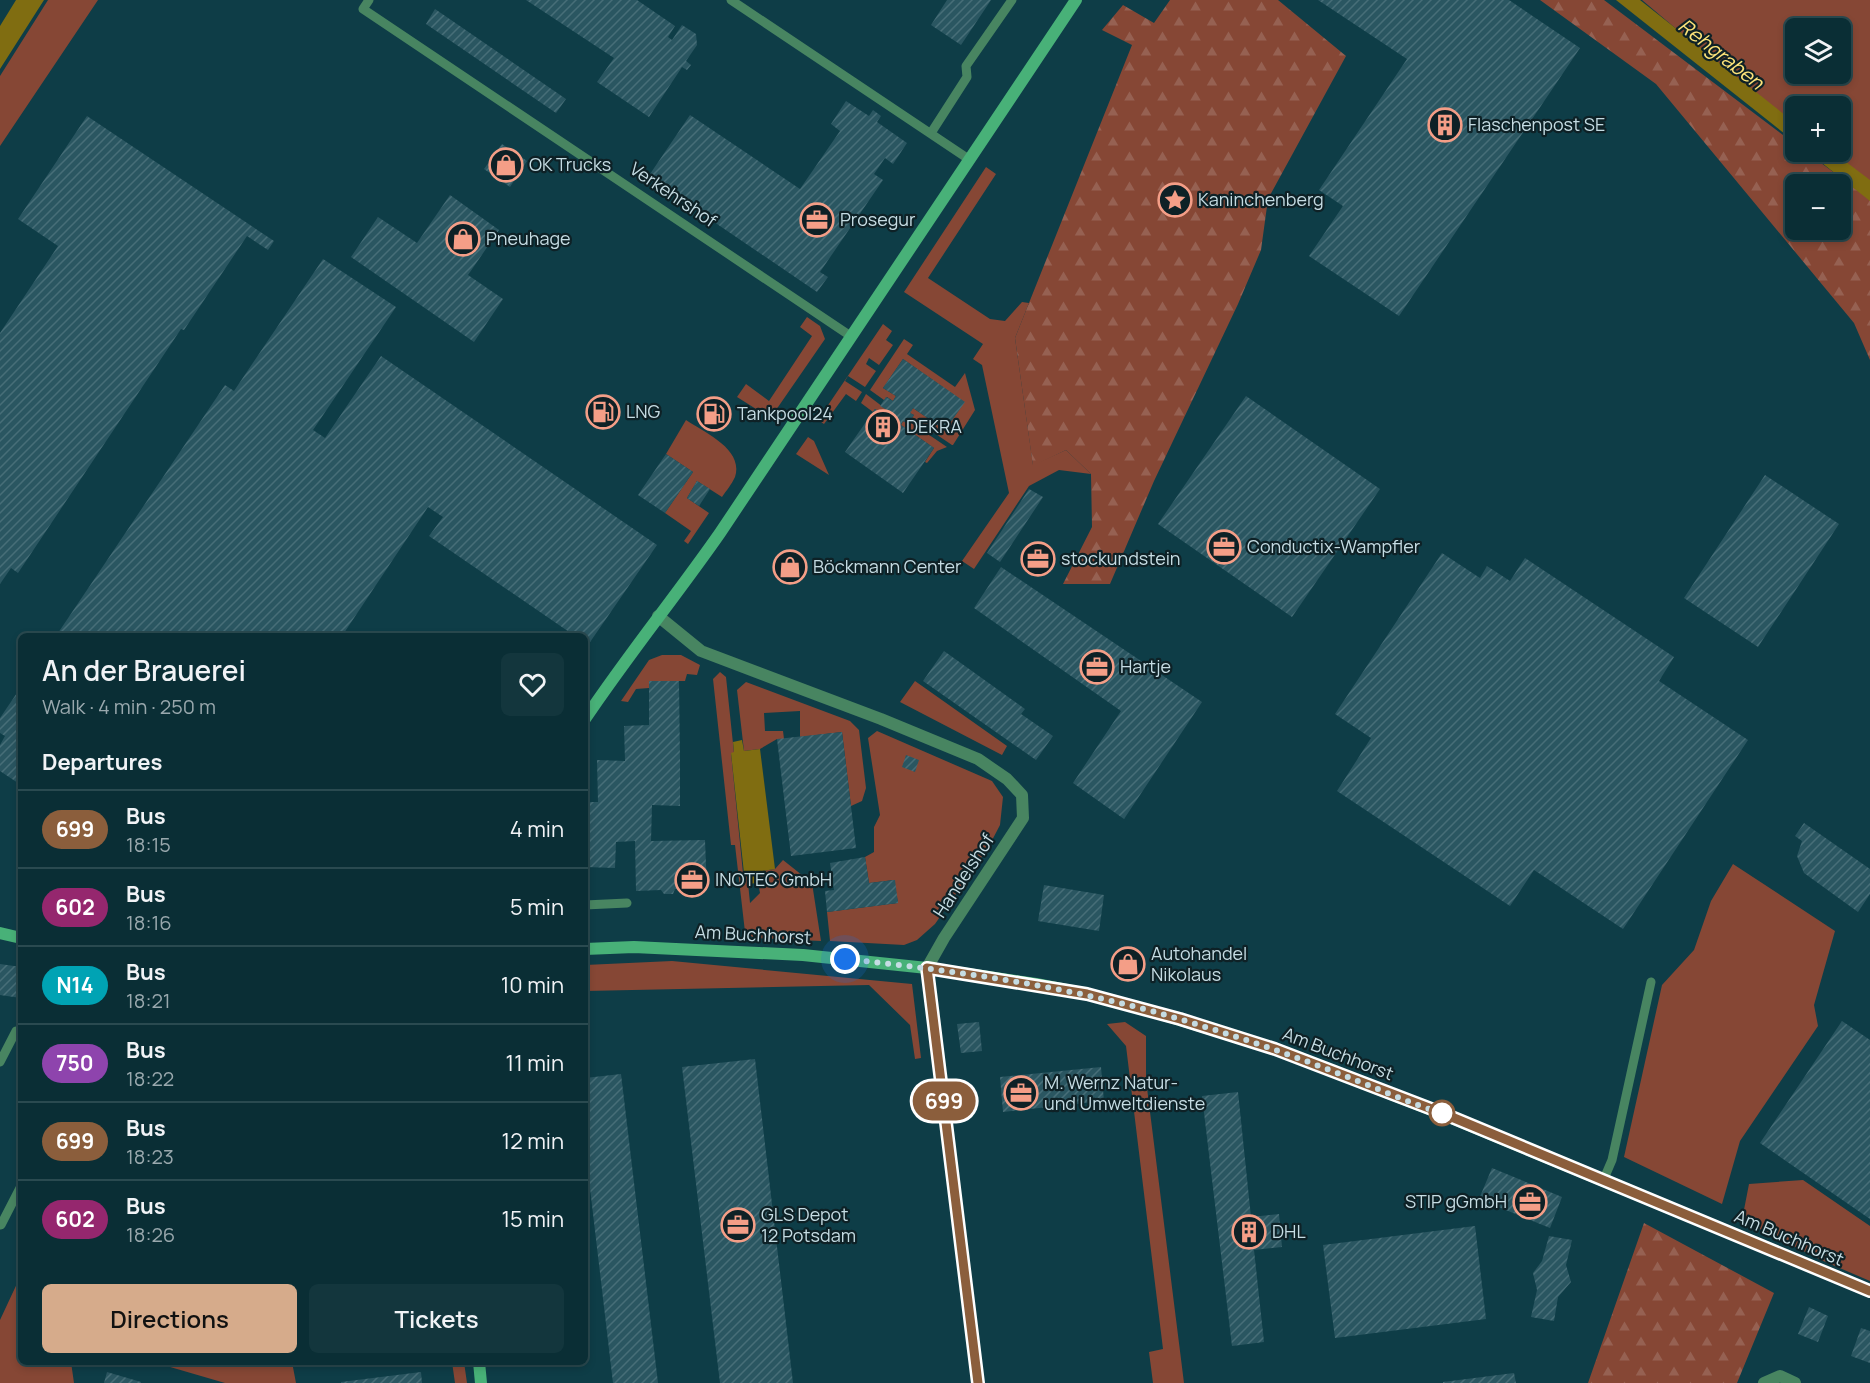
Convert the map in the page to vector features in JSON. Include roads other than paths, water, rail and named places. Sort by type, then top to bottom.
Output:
[{"type":"main road","points":[[588,714],[699,563],[1076,0]]},
{"type":"main road","points":[[0,933],[18,937]]},
{"type":"main road","name":"Am Buchhorst","points":[[588,949],[634,947],[803,955],[927,968],[1087,994],[1198,1024],[1275,1049],[1442,1113],[1870,1291]]},
{"type":"main road","points":[[478,1365],[481,1383]]},
{"type":"street","name":"Handelshof","points":[[658,616],[701,651],[881,719],[978,759],[1007,778],[1022,795],[1023,818],[944,938],[927,968]]},
{"type":"street","points":[[927,968],[978,1383]]},
{"type":"street","points":[[1764,1383],[1780,1377],[1795,1383]]},
{"type":"lane","name":"Verkehrshof","points":[[369,0],[363,9],[852,337]]},
{"type":"lane","points":[[731,0],[970,160]]},
{"type":"lane","points":[[931,133],[967,77],[966,66],[1012,0]]},
{"type":"lane","points":[[588,905],[627,903]]},
{"type":"lane","points":[[1603,1181],[1612,1160],[1652,982]]},
{"type":"lane","points":[[0,1062],[16,1031]]},
{"type":"lane","points":[[0,1224],[18,1192]]},
{"type":"place","name":"Flaschenpost SE","points":[[1445,125]]},
{"type":"place","name":"OK Trucks","points":[[506,165]]},
{"type":"place","name":"Kaninchenberg","points":[[1175,200]]},
{"type":"place","name":"Prosegur","points":[[817,220]]},
{"type":"place","name":"Pneuhage","points":[[463,239]]},
{"type":"place","name":"LNG","points":[[603,412]]},
{"type":"place","name":"Tankpool24","points":[[714,414]]},
{"type":"place","name":"DEKRA","points":[[883,427]]},
{"type":"place","name":"Conductix-Wampfler","points":[[1224,547]]},
{"type":"place","name":"stockundstein","points":[[1038,559]]},
{"type":"place","name":"Böckmann Center","points":[[790,567]]},
{"type":"place","name":"Hartje","points":[[1097,667]]},
{"type":"place","name":"INOTEC GmbH","points":[[692,880]]},
{"type":"place","name":"Autohandel Nikolaus","points":[[1128,964]]},
{"type":"place","name":"M. Wernz Natur- und Umweltdienste","points":[[1021,1093]]},
{"type":"place","name":"STIP gGmbH","points":[[1530,1202]]},
{"type":"place","name":"GLS Depot 12 Potsdam","points":[[738,1225]]},
{"type":"place","name":"DHL","points":[[1249,1232]]},
{"type":"water label","name":"Rehgraben","points":[[1721,54]]}]
